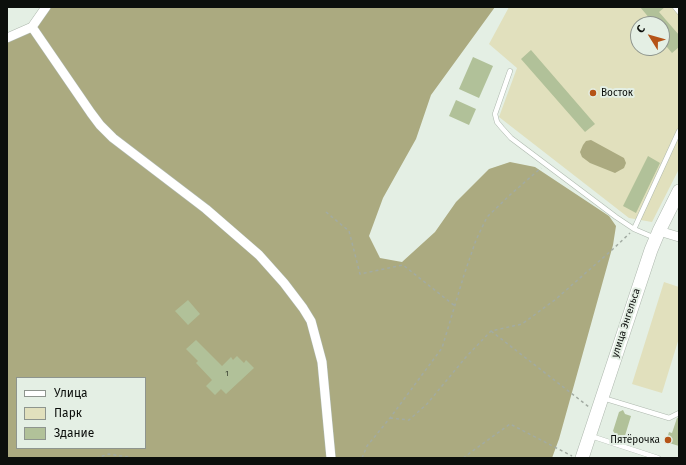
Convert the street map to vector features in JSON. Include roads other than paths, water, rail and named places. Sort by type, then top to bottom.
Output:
[{"type":"main road","name":"улица Энгельса","points":[[582,458],[657,235],[679,191]]},
{"type":"street","points":[[7,38],[32,27],[46,7]]},
{"type":"street","points":[[32,27],[100,125],[113,138],[206,209],[259,255],[284,283],[303,308],[311,321],[322,362],[331,458]]},
{"type":"street","points":[[657,235],[679,237]]},
{"type":"lane","points":[[675,7],[679,12]]},
{"type":"lane","points":[[510,71],[495,114],[497,122],[511,138],[634,229],[657,235]]},
{"type":"lane","points":[[634,229],[679,132]]},
{"type":"lane","points":[[602,398],[669,418],[679,412]]},
{"type":"lane","points":[[590,435],[658,458]]},
{"type":"place","name":"Восток","points":[[593,93]]},
{"type":"place","name":"Пятёрочка","points":[[668,440]]}]
